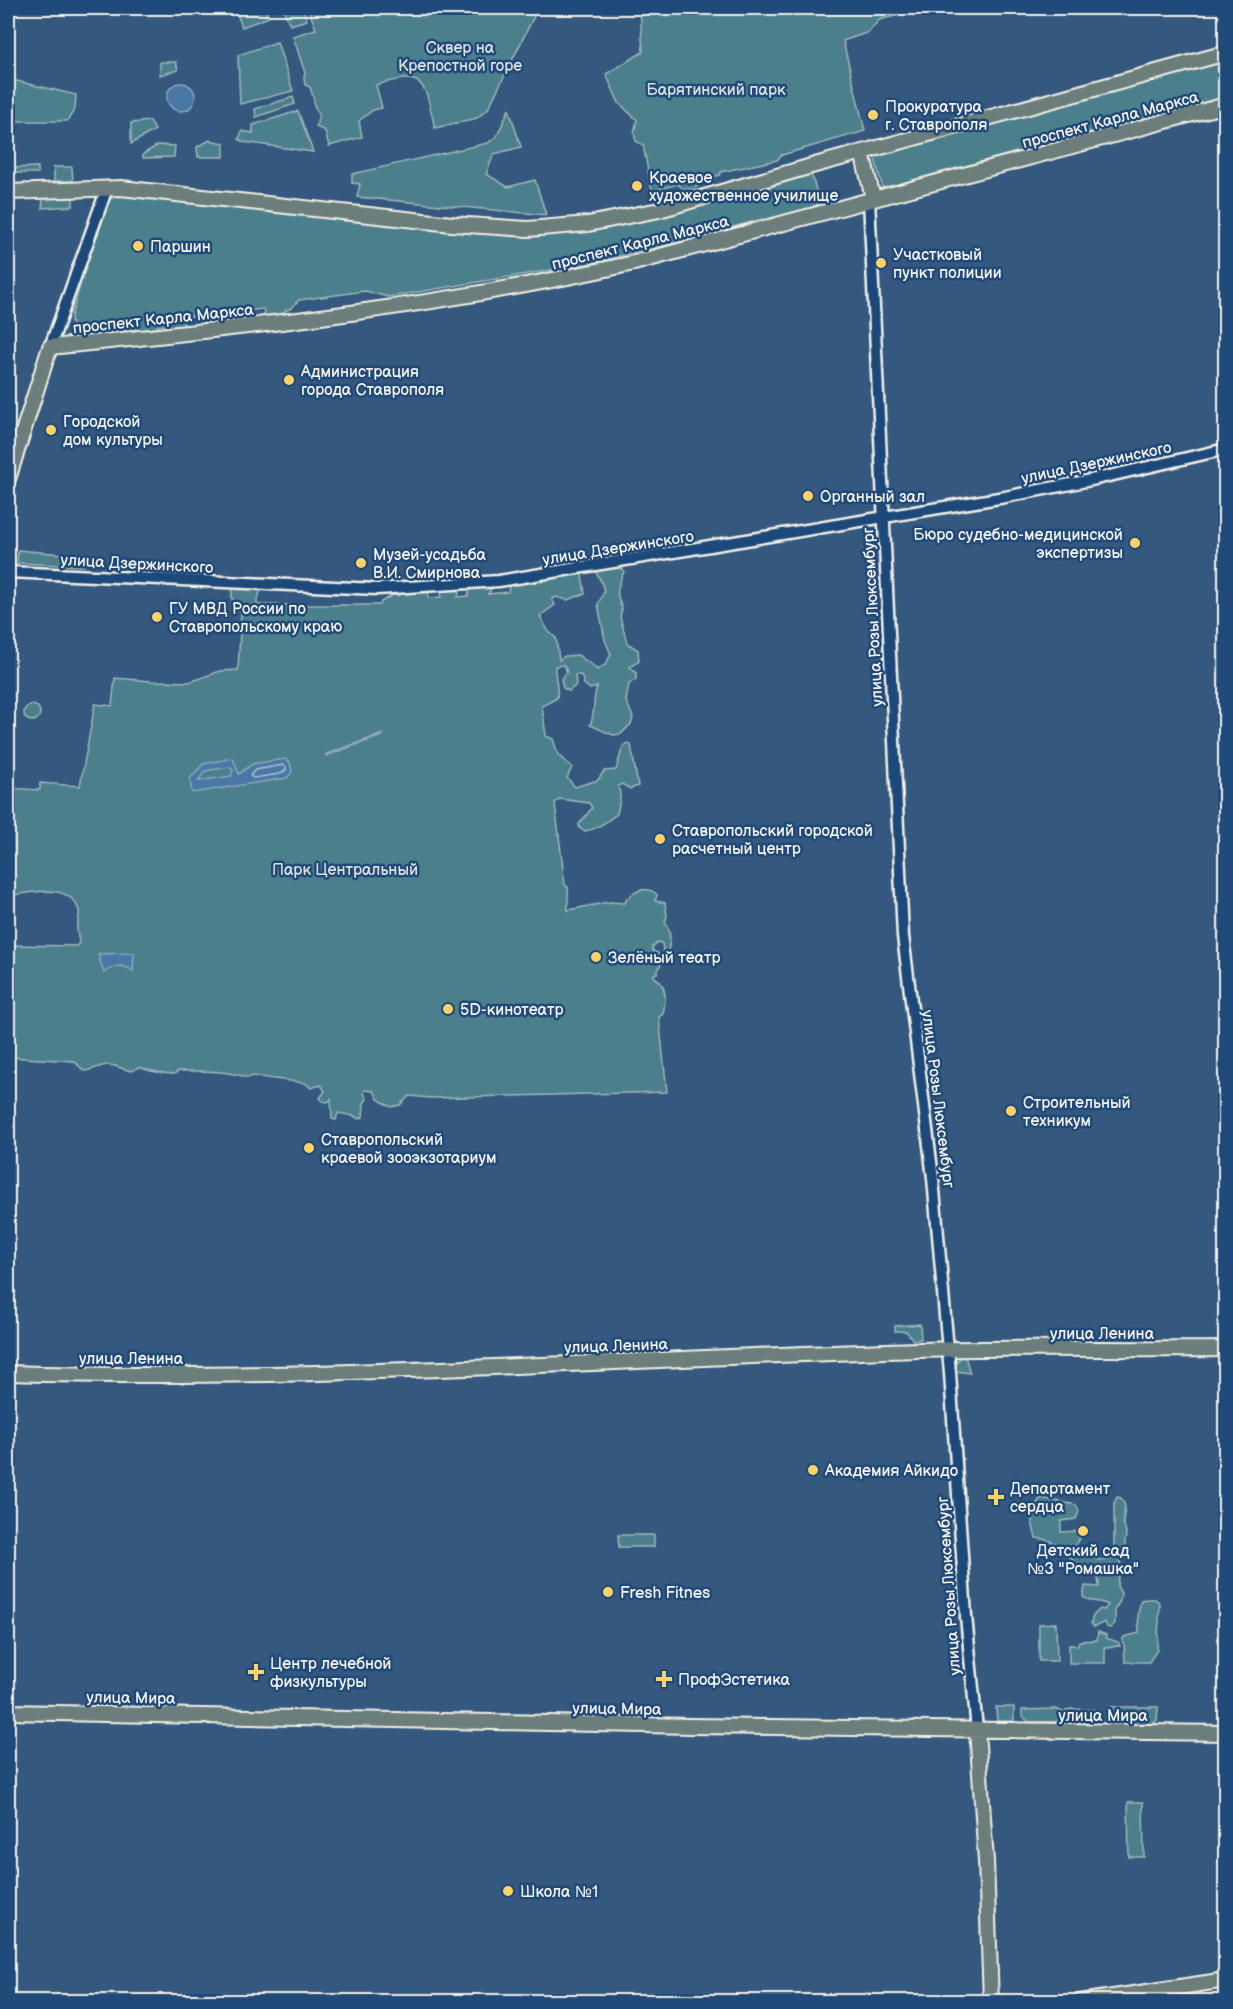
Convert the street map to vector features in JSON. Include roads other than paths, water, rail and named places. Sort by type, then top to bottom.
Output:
[{"type":"main road","name":"проспект Карла Маркса","points":[[8,192],[107,188],[146,189],[452,224],[548,228],[588,224],[659,210],[1226,53]]},
{"type":"main road","name":"проспект Карла Маркса","points":[[50,347],[370,311],[495,291],[634,263],[1226,105]]},
{"type":"main road","points":[[862,152],[871,199]]},
{"type":"main road","points":[[8,479],[50,347]]},
{"type":"main road","name":"улица Ленина","points":[[8,1373],[322,1372],[948,1349],[1226,1349]]},
{"type":"main road","name":"улица Мира","points":[[8,1712],[1226,1733]]},
{"type":"main road","name":"улица Розы Люксембург","points":[[977,1730],[987,1872],[991,2001]]},
{"type":"main road","points":[[1080,2001],[1226,1980]]},
{"type":"street","points":[[50,347],[107,188]]},
{"type":"street","name":"улица Розы Люксембург","points":[[871,199],[903,936],[933,1178],[948,1349],[966,1616],[977,1730]]},
{"type":"street","name":"улица Дзержинского","points":[[8,572],[377,589],[499,581],[884,518],[1096,479],[1226,449]]},
{"type":"water","points":[[181,83],[191,87],[195,97],[191,107],[181,111],[171,107],[167,97],[171,87]]},
{"type":"water","points":[[233,758],[239,774],[252,764],[285,759],[290,762],[292,772],[287,778],[192,793],[190,779],[203,764]],"holes":[[[229,767],[233,770],[231,776],[198,781],[205,771]]]},
{"type":"water","points":[[134,953],[133,971],[118,966],[104,973],[98,954]]},
{"type":"waterway","points":[[326,755],[382,735]]},
{"type":"place","name":"Прокуратура г. Ставрополя","points":[[873,115]]},
{"type":"place","name":"Краевое художественное училище","points":[[637,186]]},
{"type":"place","name":"Паршин","points":[[138,246]]},
{"type":"place","name":"Участковый пункт полиции","points":[[881,263]]},
{"type":"place","name":"Администрация города Ставрополя","points":[[289,380]]},
{"type":"place","name":"Городской дом культуры","points":[[51,430]]},
{"type":"place","name":"Органный зал","points":[[808,496]]},
{"type":"place","name":"Бюро судебно-медицинской экспертизы","points":[[1135,543]]},
{"type":"place","name":"Музей-усадьба В.И. Смирнова","points":[[361,563]]},
{"type":"place","name":"ГУ МВД России по Ставропольскому краю","points":[[157,617]]},
{"type":"place","name":"Ставропольский городской расчетный центр","points":[[660,839]]},
{"type":"place","name":"Зелёный театр","points":[[596,957]]},
{"type":"place","name":"5D-кинотеатр","points":[[448,1009]]},
{"type":"place","name":"Строительный техникум","points":[[1011,1111]]},
{"type":"place","name":"Ставропольский краевой зооэкзотариум","points":[[309,1148]]},
{"type":"place","name":"Академия Айкидо","points":[[813,1470]]},
{"type":"place","name":"Департамент сердца","points":[[996,1497]]},
{"type":"place","name":"Детский сад №3 \"Ромашка\"","points":[[1083,1531]]},
{"type":"place","name":"Fresh Fitnes","points":[[608,1592]]},
{"type":"place","name":"Центр лечебной физкультуры","points":[[256,1672]]},
{"type":"place","name":"ПрофЭстетика","points":[[664,1679]]},
{"type":"place","name":"Школа №1","points":[[508,1891]]},
{"type":"park label","name":"Сквер на Крепостной горе","points":[[460,56]]},
{"type":"park label","name":"Барятинский парк","points":[[716,89]]},
{"type":"park label","name":"Парк Центральный","points":[[345,869]]}]
